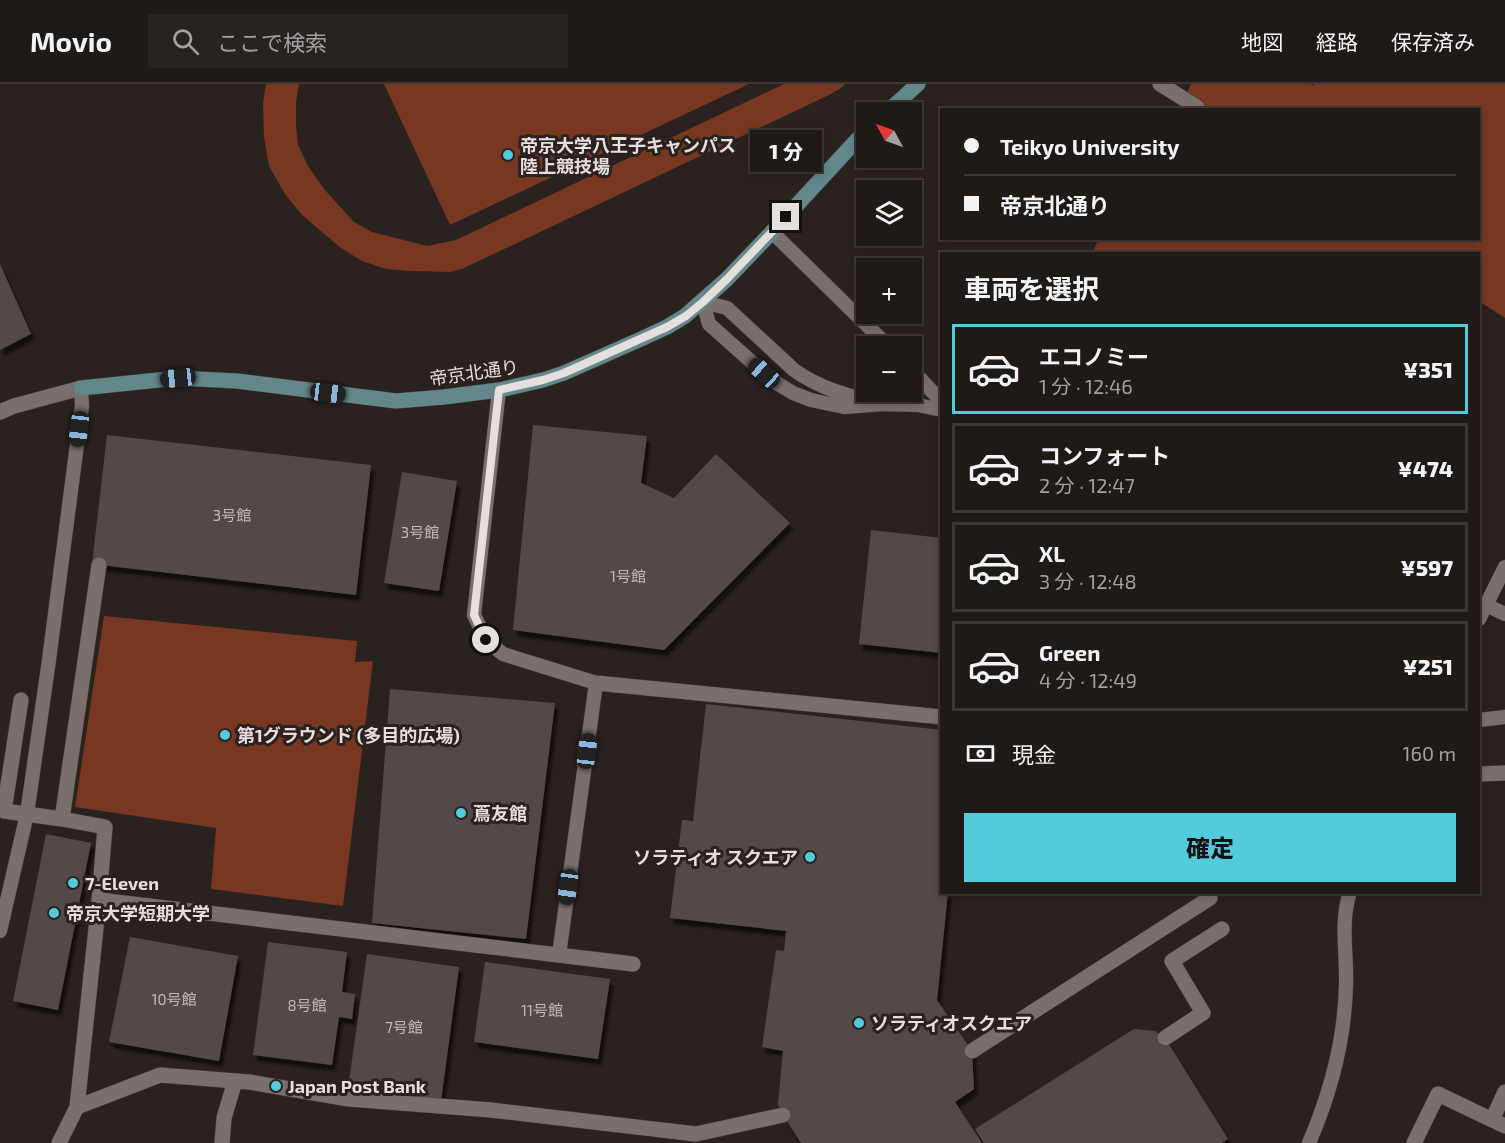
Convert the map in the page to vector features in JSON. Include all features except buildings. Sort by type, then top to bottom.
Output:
[{"type":"street","points":[[897,102],[918,84]]},
{"type":"street","points":[[1160,84],[1197,107]]},
{"type":"street","name":"帝京北通り","points":[[0,412],[81,388],[178,378],[237,381],[396,401],[499,390],[543,380],[564,373],[667,327],[686,316],[727,279],[856,141]]},
{"type":"street","points":[[62,819],[99,565]]},
{"type":"street","points":[[596,683],[940,717]]},
{"type":"street","points":[[21,700],[4,812],[105,827],[77,1107],[59,1143]]},
{"type":"street","points":[[1480,774],[1505,773]]},
{"type":"street","points":[[972,1051],[1210,898]]},
{"type":"street","points":[[99,900],[633,964]]},
{"type":"street","points":[[1165,1038],[1203,1013],[1172,961],[1222,929]]},
{"type":"street","points":[[77,1107],[160,1075],[249,1082],[349,1099],[491,1110],[696,1134],[783,1115]]},
{"type":"street","points":[[222,1143],[224,1118],[235,1081]]},
{"type":"street","points":[[1414,1143],[1438,1094],[1498,1123],[1505,1092]]},
{"type":"lane","points":[[772,232],[878,336]]},
{"type":"lane","points":[[884,404],[835,392],[806,379],[727,308],[703,302],[709,324],[764,373],[793,393],[811,400],[844,407],[884,404],[918,405],[940,410]]},
{"type":"lane","points":[[922,381],[940,400]]},
{"type":"lane","points":[[0,931],[27,814],[82,406],[81,388]]},
{"type":"lane","points":[[499,390],[474,615],[486,640],[503,654],[596,683],[559,955]]},
{"type":"lane","points":[[1480,617],[1505,567]]},
{"type":"lane","points":[[1486,605],[1505,614]]},
{"type":"lane","points":[[1480,720],[1505,717]]},
{"type":"lane","points":[[1308,1143],[1325,1103],[1338,1054],[1345,1005],[1345,917],[1350,894]]},
{"type":"shaded area","points":[[266,84],[299,84],[296,102],[298,145],[308,166],[324,189],[354,222],[372,232],[427,246],[456,240],[784,84],[845,84],[831,94],[462,269],[450,272],[386,269],[362,261],[341,248],[302,215],[285,194],[269,166],[264,137],[263,103]]},
{"type":"shaded area","name":"帝京大学八王子キャンパス 陸上競技場","points":[[384,84],[749,84],[450,225]]},
{"type":"shaded area","points":[[1191,84],[1311,84],[1313,86],[1314,84],[1505,84],[1505,318],[1480,302],[1480,252],[1093,252],[1098,240],[1480,240],[1480,108],[1179,108]]},
{"type":"shaded area","name":"第1グラウンド (多目的広場)","points":[[104,616],[357,641],[355,662],[373,661],[343,906],[211,889],[216,828],[75,807]]},
{"type":"place","name":"帝京大学八王子キャンパス 陸上競技場","points":[[508,155]]},
{"type":"place","name":"第1グラウンド (多目的広場)","points":[[225,735]]},
{"type":"place","name":"蔦友館","points":[[461,813]]},
{"type":"place","name":"ソラティオ スクエア","points":[[810,857]]},
{"type":"place","name":"7-Eleven","points":[[73,883]]},
{"type":"place","name":"帝京大学短期大学","points":[[54,913]]},
{"type":"place","name":"ソラティオスクエア","points":[[859,1023]]},
{"type":"place","name":"Japan Post Bank","points":[[276,1086]]},
{"type":"route","points":[[486,640],[474,615],[499,390],[564,373],[667,327],[686,316],[727,279],[786,217]]}]
